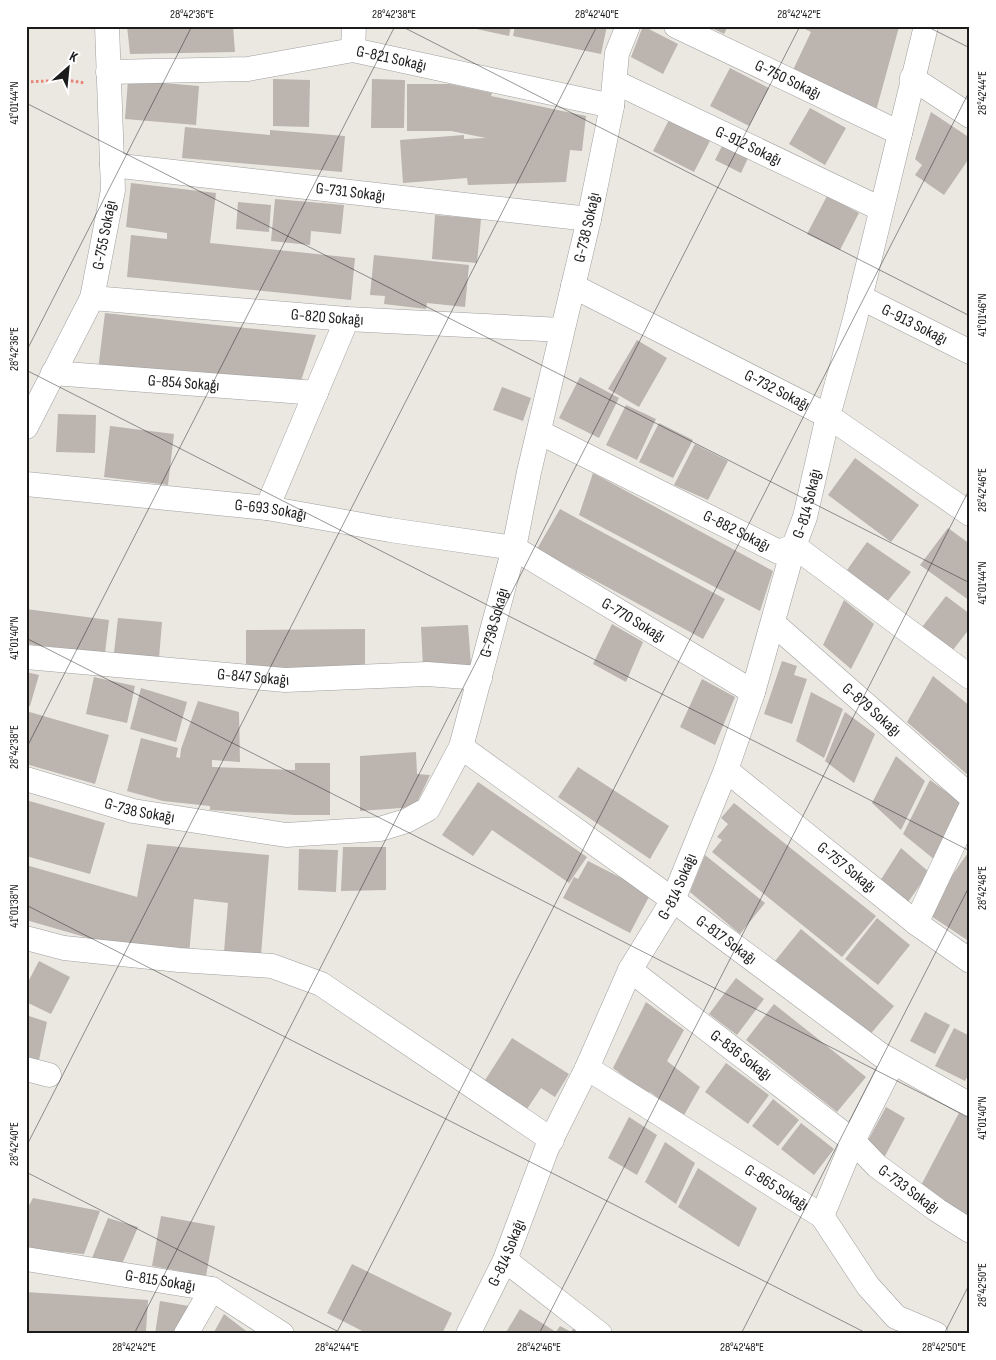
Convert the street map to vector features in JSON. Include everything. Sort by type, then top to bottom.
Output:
[{"type":"street","name":"G-755 Sokağı","points":[[26,428],[92,298],[113,190],[107,26]]},
{"type":"street","points":[[353,50],[354,26]]},
{"type":"street","name":"G-738 Sokağı","points":[[26,779],[132,811],[286,835],[380,829],[406,821],[428,810],[460,748],[514,548],[538,432],[589,219],[612,106],[617,53],[628,26]]},
{"type":"street","name":"G-750 Sokağı","points":[[676,26],[900,133]]},
{"type":"street","name":"G-814 Sokağı","points":[[468,1334],[504,1260],[552,1140],[588,1068],[630,970],[674,900],[726,770],[753,692],[774,624],[794,546],[805,517],[828,416],[860,297],[926,26]]},
{"type":"street","name":"G-821 Sokağı","points":[[108,72],[248,69],[353,50],[612,106]]},
{"type":"street","points":[[912,78],[970,116]]},
{"type":"street","name":"G-912 Sokağı","points":[[615,82],[881,209]]},
{"type":"street","name":"G-731 Sokağı","points":[[112,165],[589,219]]},
{"type":"street","name":"G-732 Sokağı","points":[[573,286],[828,416],[970,514]]},
{"type":"street","name":"G-913 Sokağı","points":[[860,297],[970,352]]},
{"type":"street","name":"G-820 Sokağı","points":[[92,298],[347,319],[562,330]]},
{"type":"street","points":[[267,508],[347,319]]},
{"type":"street","name":"G-854 Sokağı","points":[[53,373],[316,394]]},
{"type":"street","name":"G-882 Sokağı","points":[[538,432],[779,552],[794,546],[970,677]]},
{"type":"street","name":"G-693 Sokağı","points":[[26,484],[267,508],[390,530],[514,548]]},
{"type":"street","name":"G-770 Sokağı","points":[[514,548],[753,692]]},
{"type":"street","name":"G-879 Sokağı","points":[[774,624],[970,796]]},
{"type":"street","name":"G-847 Sokağı","points":[[26,657],[285,680],[427,674],[480,678]]},
{"type":"street","name":"G-817 Sokağı","points":[[460,748],[674,900],[873,1049],[970,1105]]},
{"type":"street","name":"G-757 Sokağı","points":[[726,770],[916,924],[970,961]]},
{"type":"street","points":[[916,924],[970,809]]},
{"type":"street","points":[[26,938],[64,948],[179,960],[272,966],[321,984],[552,1140]]},
{"type":"street","name":"G-836 Sokağı","points":[[630,970],[853,1141]]},
{"type":"street","points":[[822,1216],[853,1141],[894,1062]]},
{"type":"street","points":[[26,1068],[50,1075]]},
{"type":"street","name":"G-865 Sokağı","points":[[588,1068],[822,1216],[868,1286],[896,1317],[936,1334]]},
{"type":"street","name":"G-733 Sokağı","points":[[853,1141],[877,1166],[937,1210],[970,1231]]},
{"type":"street","name":"G-815 Sokağı","points":[[26,1259],[212,1289],[282,1334]]},
{"type":"street","points":[[504,1260],[600,1334]]},
{"type":"street","points":[[186,1334],[212,1289]]},
{"type":"path","points":[[26,82],[66,80],[84,84],[108,72]]},
{"type":"building","points":[[127,26],[233,26],[235,52],[130,54]]},
{"type":"building","points":[[462,26],[511,26],[509,36]]},
{"type":"building","points":[[515,26],[607,26],[601,54],[513,36]]},
{"type":"building","points":[[643,26],[678,44],[663,74],[631,57]]},
{"type":"building","points":[[708,26],[728,26],[724,34]]},
{"type":"building","points":[[799,26],[899,27],[876,111],[793,70],[811,32]]},
{"type":"building","points":[[730,68],[769,88],[749,126],[710,106]]},
{"type":"building","points":[[273,79],[310,80],[309,127],[273,126]]},
{"type":"building","points":[[372,79],[405,80],[404,128],[371,128]]},
{"type":"building","points":[[128,80],[199,86],[196,125],[125,119]]},
{"type":"building","points":[[407,84],[450,84],[492,93],[491,96],[586,116],[582,151],[570,150],[566,182],[468,185],[467,178],[403,183],[400,140],[464,135],[464,139],[486,138],[451,131],[407,131]]},
{"type":"building","points":[[810,108],[846,128],[825,165],[789,144]]},
{"type":"building","points":[[931,112],[970,138],[970,157],[944,195],[915,175],[922,165],[915,159]]},
{"type":"building","points":[[671,116],[712,137],[694,172],[653,151]]},
{"type":"building","points":[[185,127],[270,135],[270,130],[345,136],[342,172],[182,158]]},
{"type":"building","points":[[722,146],[748,158],[741,173],[715,160]]},
{"type":"building","points":[[131,183],[216,193],[210,243],[355,258],[351,300],[127,277],[131,235],[167,239],[167,233],[126,227]]},
{"type":"building","points":[[827,196],[859,213],[840,250],[807,234]]},
{"type":"building","points":[[275,199],[344,205],[341,234],[311,231],[310,245],[271,241]]},
{"type":"building","points":[[238,202],[271,205],[269,232],[236,229]]},
{"type":"building","points":[[435,215],[481,219],[477,263],[432,259]]},
{"type":"building","points":[[374,255],[469,265],[465,307],[427,303],[426,309],[384,304],[385,296],[370,295]]},
{"type":"building","points":[[105,313],[316,335],[298,390],[98,370]]},
{"type":"building","points":[[637,340],[667,358],[639,407],[608,389]]},
{"type":"building","points":[[580,377],[619,398],[599,438],[559,418]]},
{"type":"building","points":[[502,387],[531,398],[523,421],[493,410]]},
{"type":"building","points":[[626,405],[656,419],[637,460],[606,445]]},
{"type":"building","points":[[58,414],[96,415],[95,453],[56,452]]},
{"type":"building","points":[[659,423],[693,440],[673,478],[639,462]]},
{"type":"building","points":[[110,426],[174,434],[168,485],[104,477]]},
{"type":"building","points":[[695,444],[728,461],[708,500],[674,485]]},
{"type":"building","points":[[855,458],[919,505],[891,542],[828,495]]},
{"type":"building","points":[[593,473],[773,571],[760,611],[579,515]]},
{"type":"building","points":[[560,509],[725,599],[703,639],[537,549]]},
{"type":"building","points":[[948,528],[970,544],[970,601],[920,565]]},
{"type":"building","points":[[867,542],[911,572],[887,602],[847,570]]},
{"type":"building","points":[[946,596],[970,614],[970,628],[949,655],[919,631]]},
{"type":"building","points":[[844,600],[874,624],[851,669],[823,645]]},
{"type":"building","points":[[26,609],[109,620],[105,653],[26,644]]},
{"type":"building","points":[[118,618],[162,622],[159,658],[114,653]]},
{"type":"building","points":[[612,624],[643,642],[626,682],[593,664]]},
{"type":"building","points":[[468,625],[471,665],[423,667],[421,627]]},
{"type":"building","points":[[365,629],[365,669],[246,670],[246,630]]},
{"type":"building","points":[[782,661],[797,666],[794,675],[807,679],[792,724],[764,714]]},
{"type":"building","points":[[26,672],[39,675],[30,706],[26,705]]},
{"type":"building","points":[[933,676],[970,706],[970,777],[907,722]]},
{"type":"building","points":[[94,677],[135,686],[127,723],[86,714]]},
{"type":"building","points":[[702,679],[735,697],[715,745],[680,727]]},
{"type":"building","points":[[141,688],[187,702],[176,742],[130,729]]},
{"type":"building","points":[[811,692],[843,709],[824,758],[796,741]]},
{"type":"building","points":[[198,701],[239,712],[240,762],[212,760],[212,767],[295,770],[295,763],[330,763],[330,815],[210,810],[210,806],[163,801],[127,791],[141,738],[178,748],[176,757],[180,758],[181,749]]},
{"type":"building","points":[[26,711],[109,735],[95,784],[26,764]]},
{"type":"building","points":[[845,712],[875,734],[854,783],[825,761]]},
{"type":"building","points":[[416,752],[417,774],[430,775],[415,807],[360,811],[360,756]]},
{"type":"building","points":[[896,756],[925,781],[901,830],[872,803]]},
{"type":"building","points":[[578,767],[669,826],[650,859],[558,797]]},
{"type":"building","points":[[930,780],[962,803],[935,860],[903,834]]},
{"type":"building","points":[[478,782],[587,857],[569,883],[492,830],[473,856],[442,835]]},
{"type":"building","points":[[26,800],[105,823],[90,874],[26,856]]},
{"type":"building","points":[[734,803],[876,916],[842,957],[712,852],[722,840],[717,837],[728,824],[721,818]]},
{"type":"building","points":[[147,844],[269,855],[261,955],[224,952],[228,903],[194,899],[189,955],[116,946],[26,920],[26,865],[137,897]]},
{"type":"building","points":[[343,847],[386,847],[386,890],[341,891]]},
{"type":"building","points":[[901,848],[929,872],[906,905],[880,881]]},
{"type":"building","points":[[299,849],[338,850],[336,892],[298,890]]},
{"type":"building","points":[[970,850],[970,942],[928,914]]},
{"type":"building","points":[[705,855],[765,903],[740,934],[690,892]]},
{"type":"building","points":[[588,861],[651,893],[630,933],[563,898],[574,877],[578,879]]},
{"type":"building","points":[[877,918],[910,945],[878,985],[845,959]]},
{"type":"building","points":[[801,929],[894,1006],[868,1037],[775,961]]},
{"type":"building","points":[[39,961],[70,977],[51,1014],[26,1002],[26,986]]},
{"type":"building","points":[[736,978],[764,999],[737,1035],[709,1014]]},
{"type":"building","points":[[646,1002],[684,1030],[667,1061],[700,1087],[683,1117],[650,1092],[648,1095],[613,1068]]},
{"type":"building","points":[[774,1004],[866,1077],[837,1112],[746,1040]]},
{"type":"building","points":[[925,1012],[950,1025],[935,1054],[910,1041]]},
{"type":"building","points":[[26,1015],[47,1022],[39,1060],[26,1057]]},
{"type":"building","points":[[954,1028],[970,1036],[970,1072],[965,1081],[935,1066]]},
{"type":"building","points":[[512,1038],[569,1074],[555,1097],[541,1088],[523,1115],[480,1088]]},
{"type":"building","points":[[726,1063],[769,1095],[748,1124],[705,1092]]},
{"type":"building","points":[[773,1099],[799,1120],[778,1146],[752,1126]]},
{"type":"building","points":[[886,1107],[905,1118],[885,1156],[866,1144]]},
{"type":"building","points":[[961,1109],[970,1115],[970,1218],[918,1191]]},
{"type":"building","points":[[629,1117],[657,1135],[637,1175],[608,1158]]},
{"type":"building","points":[[801,1123],[834,1149],[814,1175],[781,1149]]},
{"type":"building","points":[[665,1142],[695,1163],[676,1204],[645,1182]]},
{"type":"building","points":[[698,1168],[757,1208],[739,1247],[678,1207]]},
{"type":"building","points":[[33,1198],[100,1211],[84,1254],[26,1249],[26,1211]]},
{"type":"building","points":[[161,1216],[215,1226],[206,1276],[152,1266]]},
{"type":"building","points":[[108,1218],[138,1227],[122,1264],[92,1258]]},
{"type":"building","points":[[352,1264],[452,1313],[442,1334],[368,1334],[327,1313]]},
{"type":"building","points":[[26,1292],[148,1300],[146,1331],[27,1331]]},
{"type":"building","points":[[160,1301],[189,1306],[174,1332],[155,1334]]},
{"type":"building","points":[[520,1309],[556,1332],[560,1326],[571,1332],[578,1321],[589,1334],[505,1334]]},
{"type":"building","points":[[224,1314],[250,1334],[213,1334]]}]
